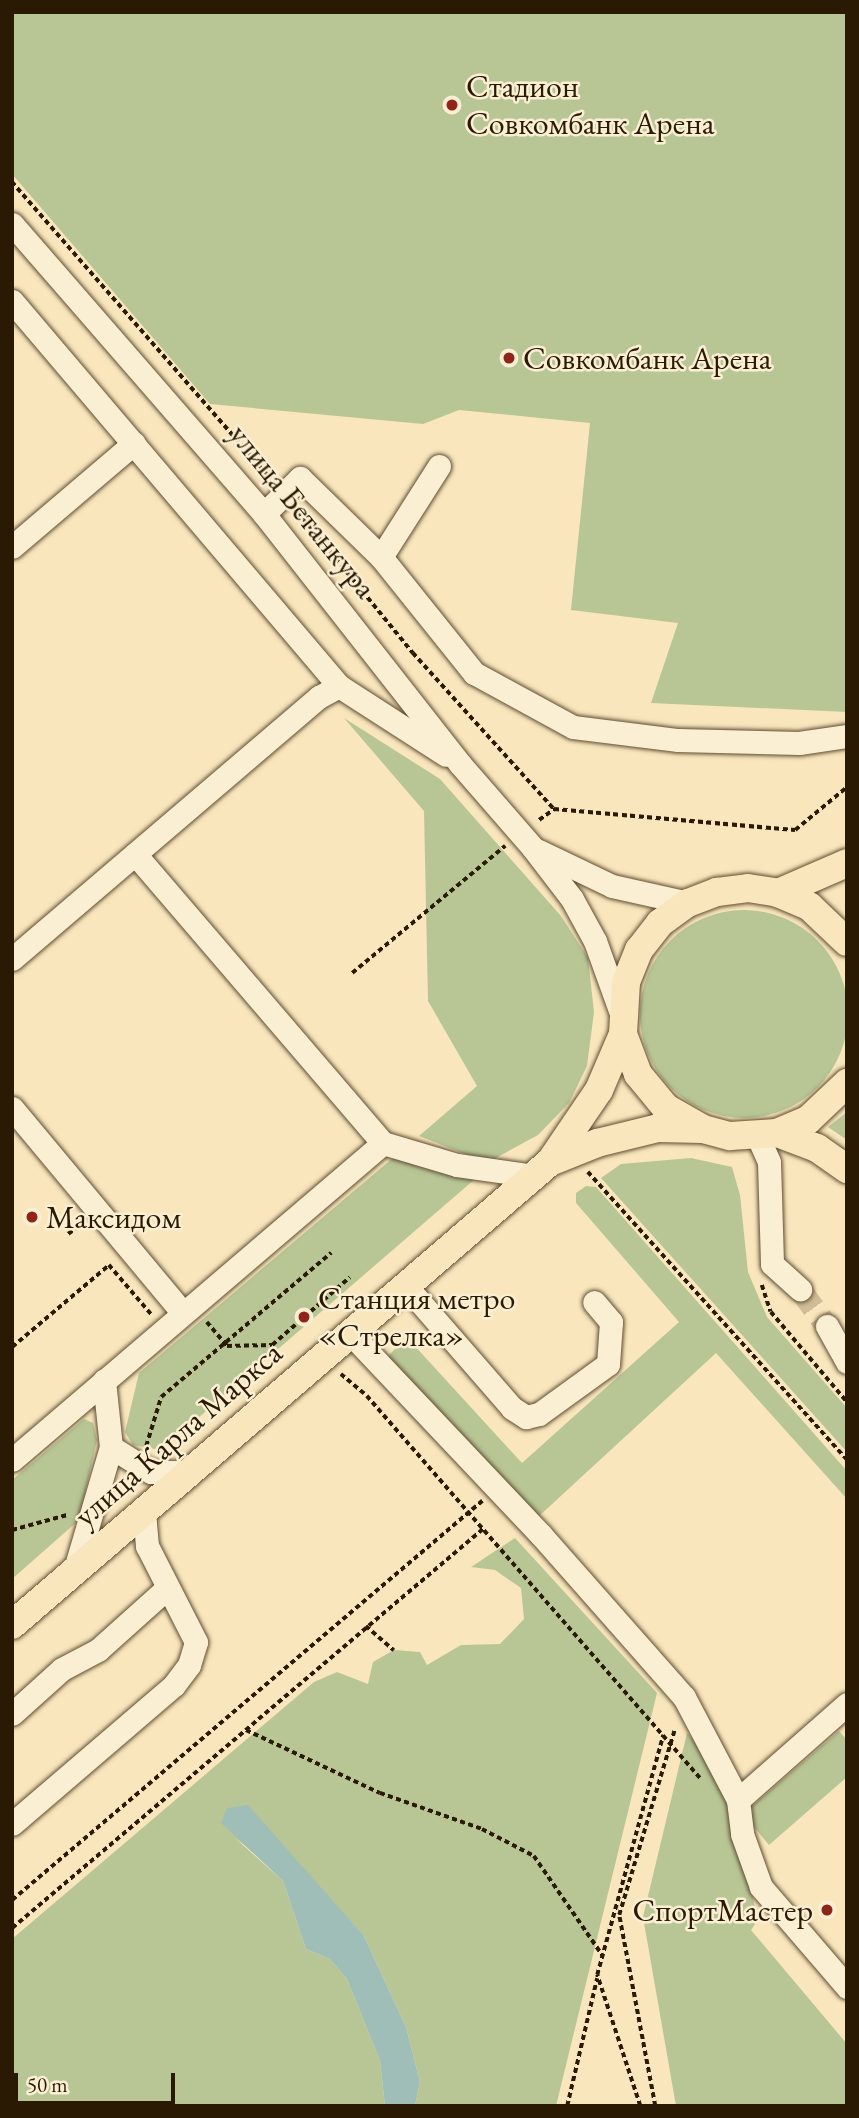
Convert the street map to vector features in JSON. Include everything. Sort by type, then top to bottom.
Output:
[{"type":"main road","points":[[778,892],[847,863]]},
{"type":"main road","points":[[542,1169],[599,1090],[622,1025],[626,982],[639,950],[660,923],[688,903],[717,892],[748,888],[778,892],[809,906],[847,942]]},
{"type":"main road","points":[[622,1025],[638,1074],[666,1108],[703,1129]]},
{"type":"main road","points":[[768,1135],[808,1121],[847,1083]]},
{"type":"main road","points":[[542,1169],[627,1134],[658,1128],[768,1135],[817,1148],[847,1169]]},
{"type":"main road","name":"улица Карла Маркса","points":[[12,1625],[144,1507],[542,1169]]},
{"type":"street","name":"улица Бетанкура","points":[[12,224],[264,514],[460,764],[527,841],[572,899],[595,942],[622,1025]]},
{"type":"street","points":[[12,301],[339,686],[460,764]]},
{"type":"street","points":[[12,547],[134,443]]},
{"type":"street","points":[[381,557],[439,466]]},
{"type":"street","points":[[264,514],[300,478],[381,557],[474,673],[573,727],[678,740],[799,743],[847,736]]},
{"type":"street","points":[[12,959],[320,697],[339,686]]},
{"type":"street","name":"улица Бетанкура","points":[[527,841],[612,886],[688,903]]},
{"type":"street","points":[[135,854],[383,1143],[457,1165],[542,1169]]},
{"type":"street","points":[[12,1108],[128,1249],[190,1313]]},
{"type":"street","points":[[768,1135],[772,1264],[800,1289]]},
{"type":"street","points":[[12,1460],[104,1380],[190,1313],[383,1143]]},
{"type":"street","points":[[405,1286],[512,1408],[526,1417],[539,1415],[608,1364],[611,1322],[594,1302]]},
{"type":"street","points":[[827,1326],[847,1362]]},
{"type":"street","points":[[350,1333],[497,1488],[684,1697],[738,1800],[742,1834],[761,1887],[847,1987]]},
{"type":"street","points":[[75,1569],[111,1447],[104,1380]]},
{"type":"street","points":[[111,1447],[130,1462],[151,1472],[186,1472]]},
{"type":"street","points":[[12,1824],[174,1685],[189,1665],[196,1642],[189,1622],[166,1590],[147,1546],[144,1507]]},
{"type":"street","points":[[12,1714],[62,1669],[98,1650],[166,1590]]},
{"type":"street","points":[[738,1800],[847,1704]]},
{"type":"path","points":[[352,973],[527,841],[554,809]]},
{"type":"path","points":[[585,1167],[847,1460]]},
{"type":"path","points":[[12,1347],[128,1249]]},
{"type":"path","points":[[130,1462],[148,1444],[162,1397],[227,1346],[331,1254]]},
{"type":"path","points":[[190,1313],[227,1346],[272,1345],[350,1277]]},
{"type":"path","points":[[341,1374],[367,1396],[702,1780]]},
{"type":"path","points":[[12,1900],[497,1488]]},
{"type":"path","points":[[12,1530],[62,1519],[97,1493]]},
{"type":"path","points":[[12,1928],[484,1528]]},
{"type":"path","points":[[366,1626],[394,1650]]},
{"type":"path","points":[[655,2106],[619,1915],[684,1697]]},
{"type":"path","points":[[246,1730],[380,1793],[482,1829],[534,1856],[603,1956]]},
{"type":"path","points":[[567,2106],[597,1975],[663,1735]]},
{"type":"path","points":[[597,1975],[639,2106]]},
{"type":"green space","name":"Совкомбанк Арена","points":[[12,12],[847,12],[847,712],[651,703],[678,623],[571,610],[590,423],[459,410],[423,424],[210,404],[12,174]]},
{"type":"green space","points":[[344,718],[440,779],[561,916],[588,958],[594,1012],[587,1066],[569,1103],[538,1135],[494,1159],[473,1157],[419,1136],[477,1086],[428,1001],[424,811]]},
{"type":"green space","points":[[744,910],[784,918],[802,927],[818,940],[831,956],[840,974],[848,1014],[840,1054],[831,1072],[818,1088],[802,1101],[784,1110],[744,1118],[704,1110],[686,1101],[670,1088],[657,1072],[648,1054],[640,1014],[648,974],[657,956],[670,940],[686,927],[704,918]]},
{"type":"green space","points":[[847,1112],[847,1140],[828,1127]]},
{"type":"green space","points":[[394,1157],[475,1179],[161,1450],[133,1445],[125,1432],[139,1373]]},
{"type":"green space","points":[[691,1158],[732,1167],[740,1195],[748,1272],[767,1317],[847,1408],[847,1452],[601,1178],[621,1164]]},
{"type":"green space","points":[[586,1186],[596,1187],[847,1471],[847,1499],[716,1353],[538,1517],[387,1357],[402,1342],[413,1344],[522,1463],[679,1322],[576,1203],[576,1193]]},
{"type":"green space","points":[[84,1419],[93,1423],[97,1440],[79,1520],[12,1579],[12,1480]]},
{"type":"green space","points":[[515,1538],[657,1693],[556,2106],[415,2106],[420,2082],[406,2027],[364,1936],[235,1838],[283,1881],[306,1949],[330,1959],[347,1979],[380,2061],[385,2106],[12,2106],[12,1939],[314,1682],[337,1672],[368,1684],[373,1662],[394,1650],[420,1652],[427,1665],[461,1645],[500,1644],[524,1619],[521,1588],[495,1570],[471,1567]]},
{"type":"green space","points":[[839,1731],[847,1740],[847,1777],[769,1845],[743,1814]]},
{"type":"green space","points":[[687,1733],[725,1776],[758,1920],[751,1930],[847,2044],[847,2106],[676,2106],[643,1917]]},
{"type":"water","points":[[248,1805],[364,1936],[406,2027],[420,2082],[415,2106],[385,2106],[380,2061],[347,1979],[330,1959],[306,1949],[283,1881],[221,1823],[227,1808]]},
{"type":"tunnel","points":[[800,1289],[827,1326]]},
{"type":"place","name":"Стадион Совкомбанк Арена","points":[[452,105]]},
{"type":"place","name":"Совкомбанк Арена","points":[[509,358]]},
{"type":"place","name":"Максидом","points":[[32,1217]]},
{"type":"place","name":"Станция метро «Стрелка»","points":[[304,1317]]},
{"type":"place","name":"СпортМастер","points":[[827,1910]]}]
